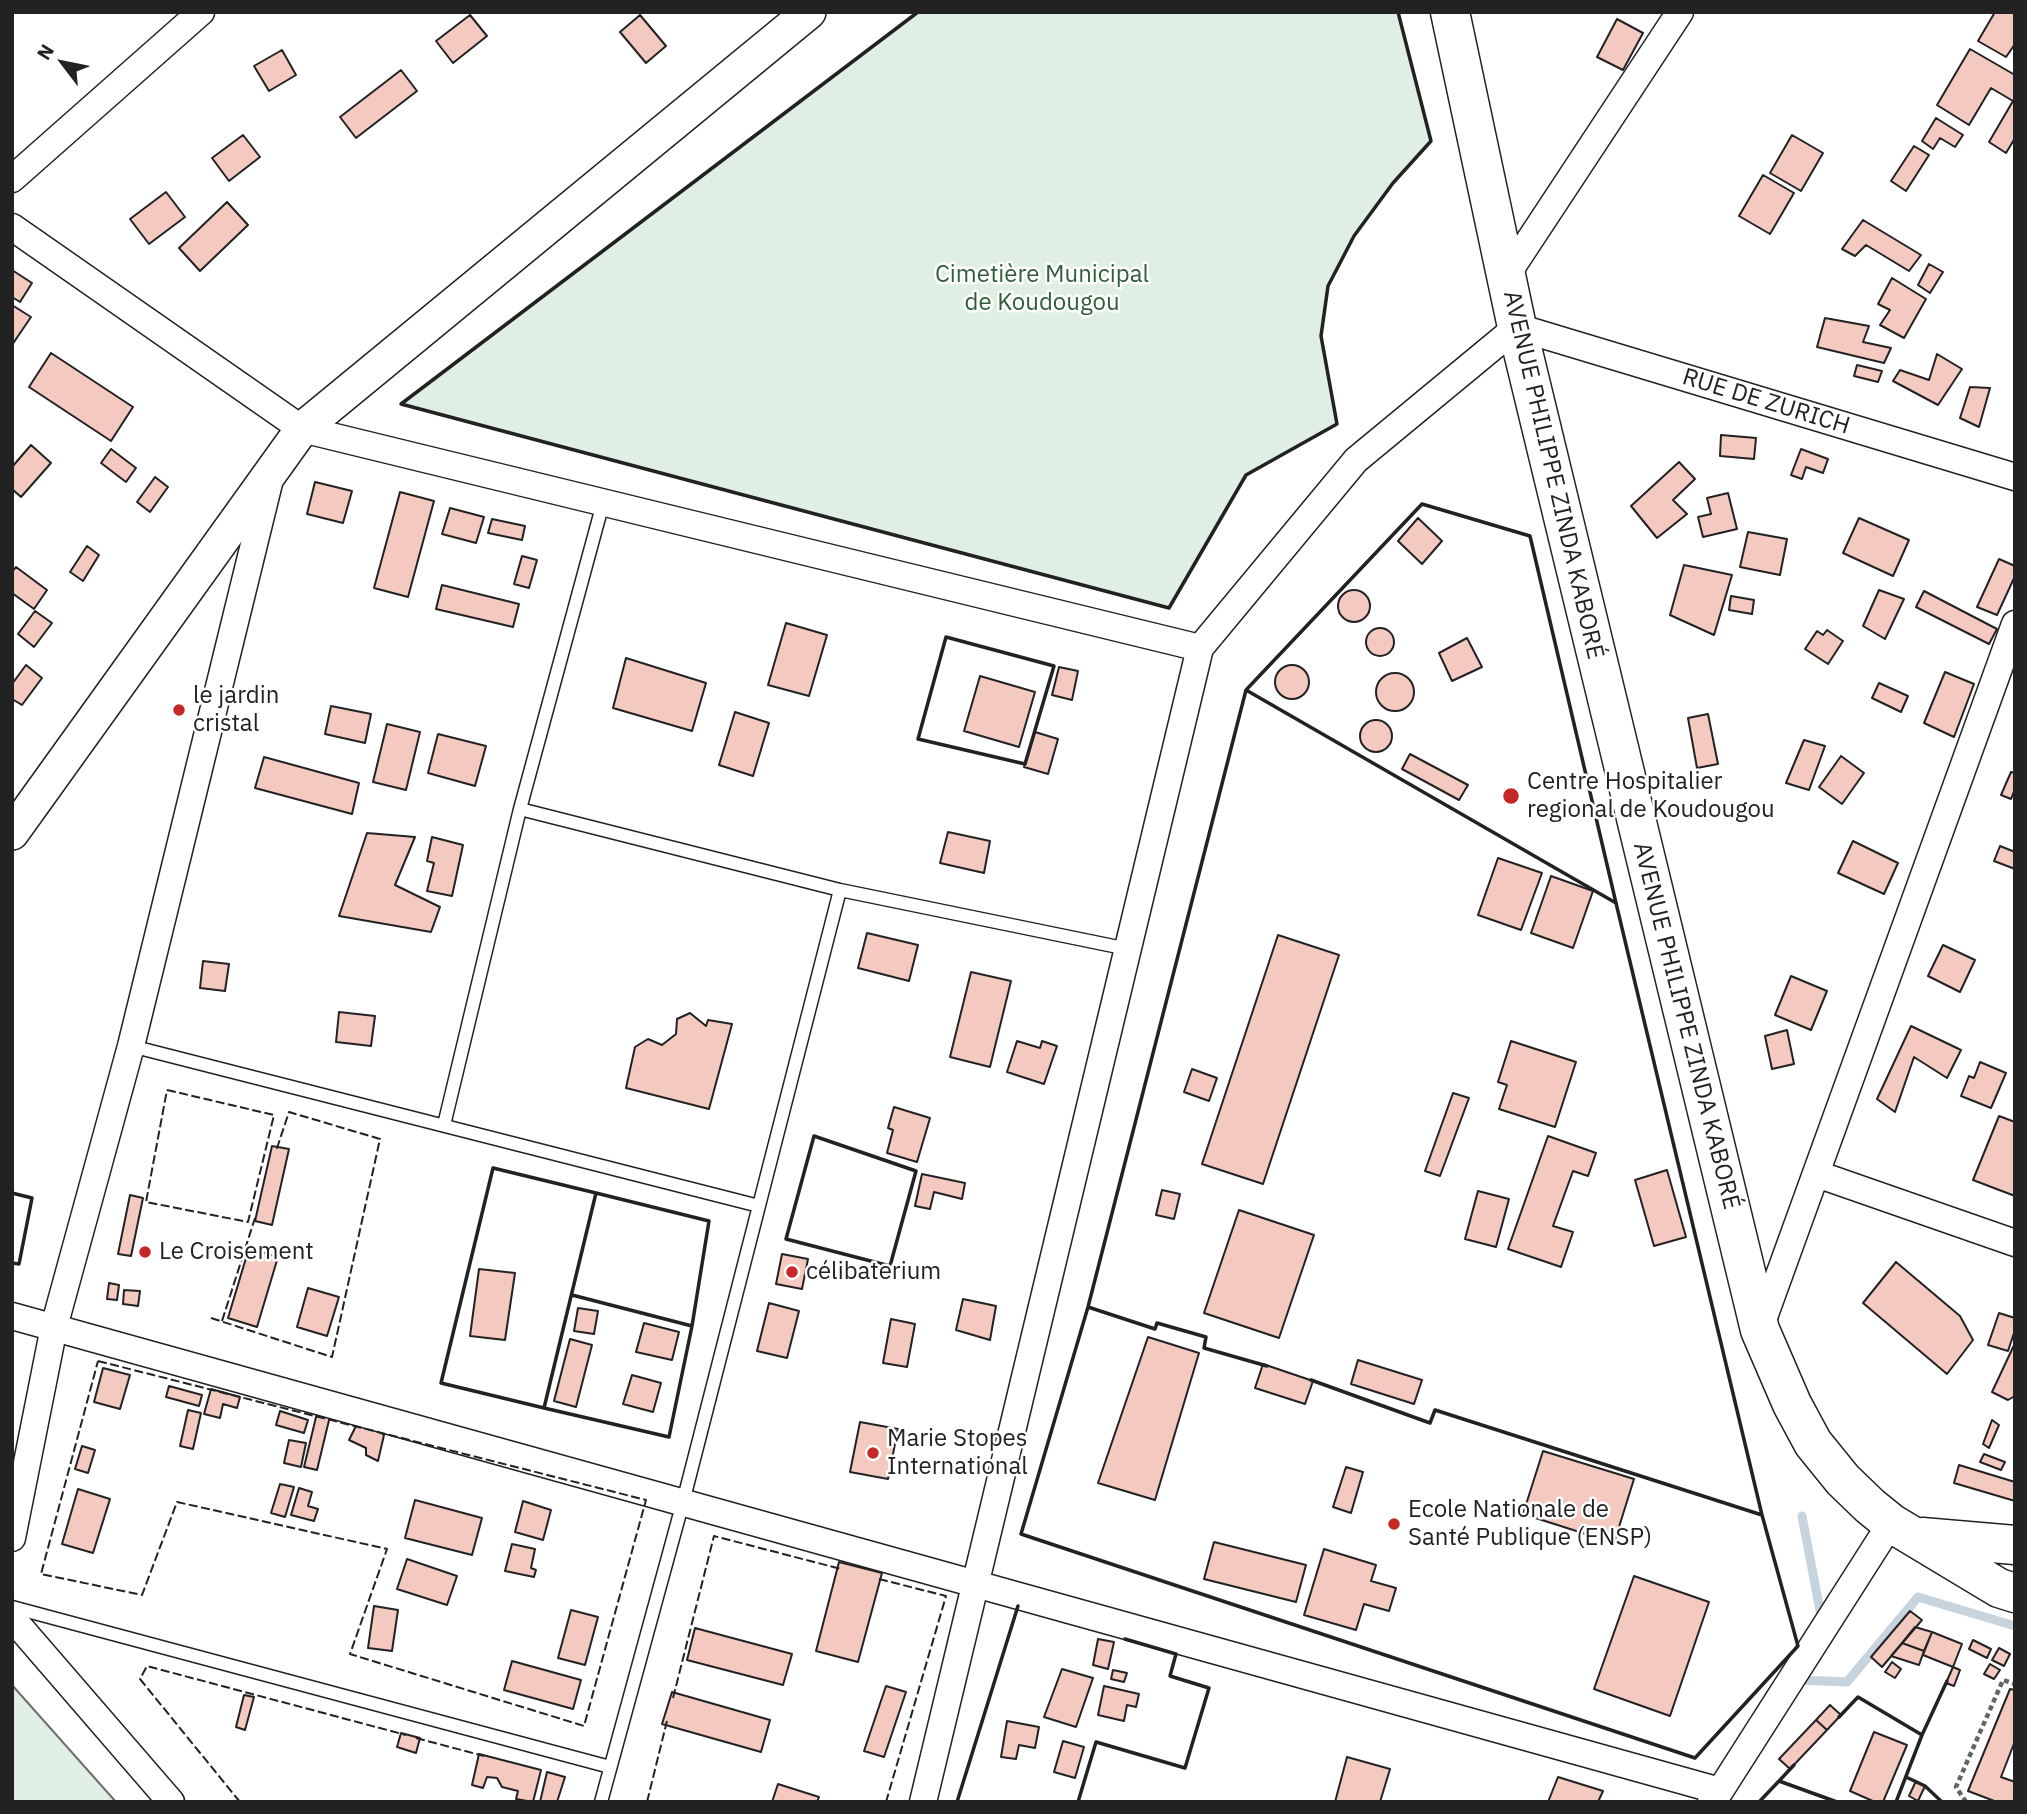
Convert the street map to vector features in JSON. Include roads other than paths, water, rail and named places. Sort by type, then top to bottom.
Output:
[{"type":"main road","name":"AVENUE PHILIPPE ZINDA KABORÉ","points":[[1454,16],[1517,327],[1760,1330],[1792,1404],[1814,1443],[1843,1480],[1870,1506],[1904,1530],[1999,1588],[2015,1593]]},
{"type":"main road","points":[[1904,1530],[2015,1545]]},
{"type":"street","points":[[12,179],[201,12]]},
{"type":"street","points":[[12,834],[302,429],[809,12]]},
{"type":"street","points":[[1506,276],[1679,12]]},
{"type":"street","points":[[12,227],[302,429],[1200,648]]},
{"type":"street","points":[[923,1802],[1200,648],[1356,460],[1517,327]]},
{"type":"street","name":"RUE DE ZURICH","points":[[1517,327],[2015,477]]},
{"type":"street","points":[[12,1538],[54,1327],[131,1046],[272,471]]},
{"type":"street","points":[[1760,1330],[2015,624]]},
{"type":"street","points":[[1817,1174],[2015,1243]]},
{"type":"street","points":[[12,1316],[975,1584],[1715,1796],[1904,1530]]},
{"type":"street","points":[[12,1618],[171,1802]]},
{"type":"lane","points":[[444,1125],[520,809],[603,503]]},
{"type":"lane","points":[[520,809],[840,890],[1128,948]]},
{"type":"lane","points":[[601,1802],[683,1502],[840,890]]},
{"type":"lane","points":[[131,1046],[759,1206]]},
{"type":"lane","points":[[12,1607],[610,1767]]},
{"type":"waterway","points":[[1802,1516],[1822,1621]]},
{"type":"waterway","points":[[1798,1680],[1847,1682],[1918,1597],[2015,1626]]},
{"type":"place","name":"le jardin cristal","points":[[179,710]]},
{"type":"place","name":"Centre Hospitalier regional de Koudougou","points":[[1511,796]]},
{"type":"place","name":"Le Croisement","points":[[145,1252]]},
{"type":"place","name":"célibaterium","points":[[792,1272]]},
{"type":"place","name":"Marie Stopes International","points":[[873,1453]]},
{"type":"place","name":"Ecole Nationale de Santé Publique (ENSP)","points":[[1394,1524]]},
{"type":"park label","name":"Cimetière Municipal de Koudougou","points":[[1042,289]]}]
